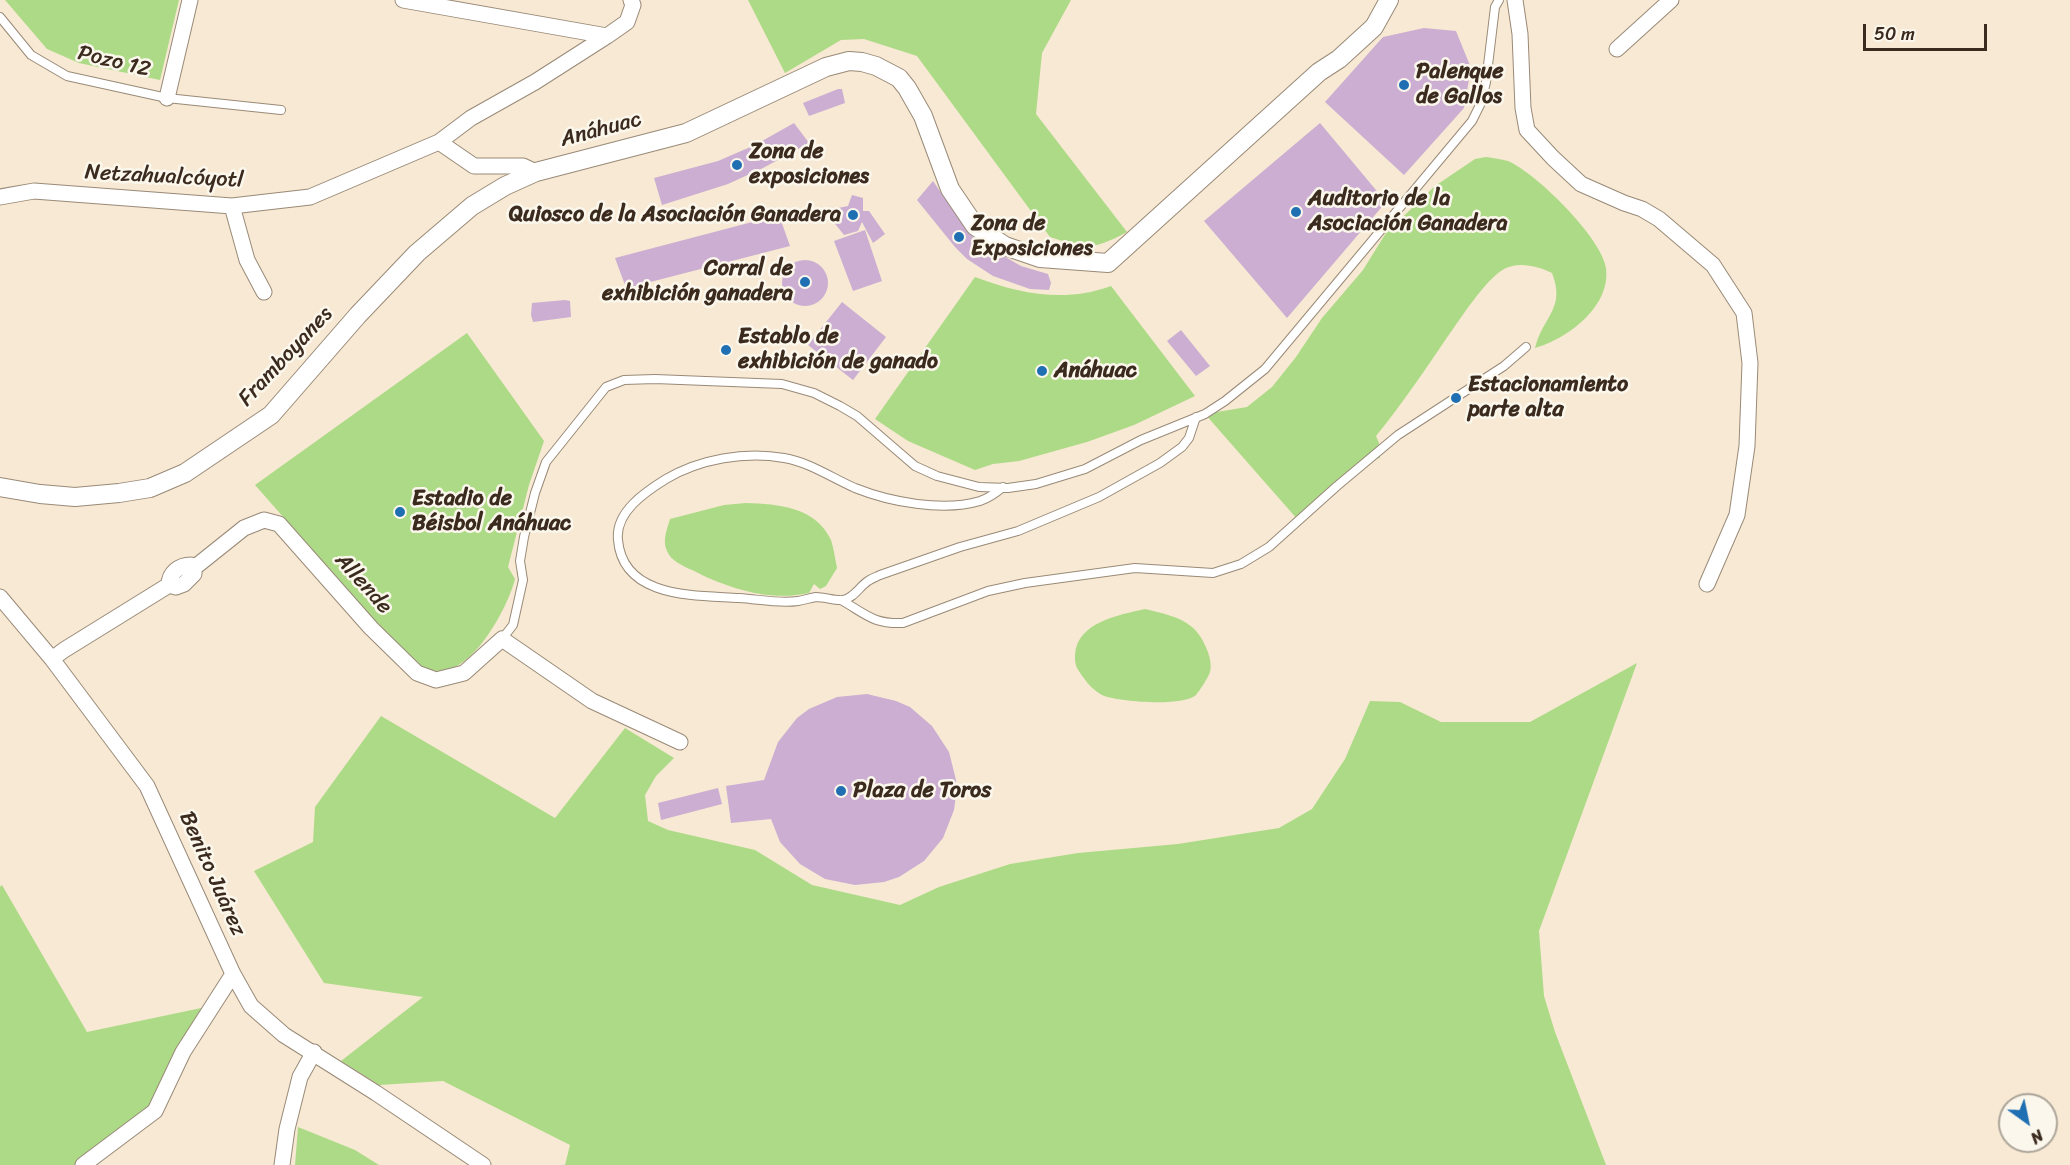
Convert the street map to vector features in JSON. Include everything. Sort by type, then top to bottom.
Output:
[{"type":"street","name":"Pozo 12","points":[[167,98],[190,0]]},
{"type":"street","points":[[403,0],[607,36]]},
{"type":"street","name":"Netzahualcóyotl","points":[[0,197],[34,191],[232,206],[310,197],[439,142],[471,118],[535,82],[627,22],[633,5],[631,0]]},
{"type":"street","name":"Anáhuac","points":[[536,172],[686,133],[826,67],[849,61],[862,62],[876,66],[899,78],[907,88],[923,116],[950,189],[975,226],[1005,246],[1040,258],[1108,263],[1319,72],[1339,59],[1374,27],[1389,0]]},
{"type":"street","points":[[1515,0],[1520,34],[1523,108],[1527,130],[1581,184],[1642,209],[1659,219],[1713,265],[1744,313],[1750,363],[1747,446],[1737,515],[1707,584]]},
{"type":"street","points":[[1617,49],[1671,0]]},
{"type":"street","points":[[439,142],[474,166],[523,166],[536,172]]},
{"type":"street","name":"Framboyanes","points":[[0,487],[75,497],[150,488],[185,473],[271,415],[358,315],[441,230],[472,206],[505,186],[536,172]]},
{"type":"street","points":[[232,206],[247,260],[264,292]]},
{"type":"street","name":"Allende","points":[[52,659],[169,585],[176,587],[184,584],[194,574],[194,568],[244,528],[264,520],[279,524],[371,628],[417,673],[436,680],[464,673],[502,639]]},
{"type":"street","name":"Benito Juárez","points":[[0,597],[52,659],[147,786],[233,974],[251,1006],[285,1035],[483,1165]]},
{"type":"street","points":[[502,639],[592,701],[680,742]]},
{"type":"street","points":[[83,1165],[155,1111],[183,1052],[233,974]]},
{"type":"street","points":[[282,1165],[287,1129],[300,1077],[314,1052]]},
{"type":"lane","points":[[502,639],[513,625],[516,616],[523,580],[520,567],[523,545],[535,494],[546,462],[606,387],[624,380],[771,383],[814,393],[856,416],[915,466],[962,484],[979,487],[1036,484],[1085,469],[1141,440],[1205,414],[1265,369],[1472,121],[1481,103],[1495,7],[1499,0]]},
{"type":"lane","name":"Pozo 12","points":[[0,17],[31,55],[68,76],[167,98],[281,110]]},
{"type":"lane","points":[[841,600],[867,618],[889,623],[903,622],[988,591],[1025,583],[1135,568],[1213,573],[1241,564],[1269,547],[1398,435],[1504,366],[1526,347]]},
{"type":"lane","points":[[1003,487],[981,501],[965,504],[917,504],[857,489],[818,470],[783,457],[770,457],[762,454],[729,457],[698,465],[665,480],[634,502],[619,525],[618,545],[626,566],[633,576],[669,592],[691,596],[774,601],[798,601],[815,597],[841,600],[854,595],[869,580],[880,575],[960,548],[1008,535],[1100,497],[1152,468],[1182,447],[1189,438],[1196,417]]},
{"type":"green space","points":[[5,0],[179,0],[160,80],[79,63],[47,49]]},
{"type":"green space","points":[[748,0],[1071,0],[1042,53],[1036,114],[1127,232],[1097,245],[1089,246],[1050,237],[917,56],[864,39],[841,40],[785,73]]},
{"type":"green space","points":[[1486,157],[1508,161],[1520,168],[1550,192],[1581,224],[1602,255],[1606,268],[1606,282],[1602,296],[1594,308],[1573,329],[1535,348],[1555,304],[1556,285],[1552,273],[1541,268],[1516,265],[1497,274],[1474,300],[1376,436],[1380,458],[1365,462],[1298,520],[1205,414],[1247,407],[1272,387],[1296,357],[1322,318],[1363,270],[1386,233],[1435,186],[1475,159]]},
{"type":"green space","name":"Anáhuac","points":[[975,277],[1009,288],[1043,294],[1077,294],[1111,286],[1195,396],[1134,425],[1087,442],[1019,461],[993,464],[975,470],[908,441],[875,419]]},
{"type":"green space","name":"Estadio de Béisbol Anáhuac","points":[[467,333],[544,441],[529,485],[508,567],[515,579],[505,606],[476,651],[450,669],[434,671],[414,665],[255,485]]},
{"type":"green space","points":[[746,503],[783,506],[795,509],[816,520],[831,540],[837,568],[826,586],[820,589],[814,584],[809,593],[794,595],[779,596],[749,592],[705,577],[671,558],[665,539],[670,519],[724,505]]},
{"type":"green space","points":[[1145,609],[1170,615],[1187,623],[1203,641],[1210,661],[1210,672],[1196,695],[1189,699],[1150,702],[1110,698],[1095,690],[1077,668],[1075,655],[1078,644],[1091,628],[1112,617]]},
{"type":"green space","points":[[1637,663],[1539,931],[1544,996],[1555,1032],[1606,1165],[565,1165],[570,1145],[443,1081],[379,1085],[341,1061],[423,997],[324,983],[254,871],[313,842],[315,807],[381,716],[555,818],[625,728],[674,758],[656,776],[645,795],[648,821],[668,830],[755,850],[812,885],[900,905],[939,887],[1010,864],[1078,853],[1178,844],[1279,828],[1312,809],[1345,759],[1370,701],[1400,702],[1441,722],[1530,722]]},
{"type":"green space","points":[[2,885],[87,1032],[206,1007],[157,1109],[77,1165],[0,1165],[0,887]]},
{"type":"green space","points":[[298,1127],[355,1150],[379,1165],[295,1165]]},
{"type":"building","name":"Palenque de Gallos","points":[[1424,28],[1456,31],[1471,68],[1464,108],[1404,175],[1325,102],[1383,37]]},
{"type":"building","points":[[842,89],[845,103],[809,116],[803,103]]},
{"type":"building","name":"Zona de exposiciones","points":[[794,123],[809,143],[728,184],[662,205],[654,178],[718,161],[755,145]]},
{"type":"building","name":"Auditorio de la Asociación Ganadera","points":[[1320,123],[1386,202],[1287,318],[1204,221]]},
{"type":"building","name":"Zona de Exposiciones","points":[[933,181],[976,240],[1021,266],[1048,274],[1051,283],[1049,290],[1030,289],[993,276],[967,259],[917,200]]},
{"type":"building","name":"Quiosco de la Asociación Ganadera","points":[[852,195],[863,198],[863,211],[869,211],[885,234],[873,243],[862,222],[858,231],[844,235],[832,220],[838,208],[848,206]]},
{"type":"building","name":"Establo de exhibición de ganado","points":[[779,215],[790,246],[627,288],[615,258]]},
{"type":"building","name":"Establo de exhibición de ganado","points":[[865,230],[882,281],[853,291],[834,241]]},
{"type":"building","name":"Corral de exhibición ganadera","points":[[805,260],[821,267],[828,283],[821,299],[805,306],[789,299],[782,283],[789,267]]},
{"type":"building","points":[[570,301],[571,317],[533,322],[532,303]]},
{"type":"building","points":[[842,302],[886,337],[853,380],[808,345]]},
{"type":"building","points":[[1181,330],[1210,366],[1196,376],[1167,341]]},
{"type":"building","name":"Plaza de Toros","points":[[867,694],[910,707],[932,726],[949,752],[956,780],[956,795],[954,810],[943,838],[924,861],[899,877],[884,882],[855,885],[825,879],[800,864],[780,842],[771,819],[731,823],[726,786],[764,780],[778,742],[797,718],[809,709],[837,697]]},
{"type":"building","points":[[718,788],[722,804],[661,820],[658,803]]},
{"type":"place","name":"Palenque de Gallos","points":[[1404,85]]},
{"type":"place","name":"Zona de exposiciones","points":[[737,165]]},
{"type":"place","name":"Auditorio de la Asociación Ganadera","points":[[1296,212]]},
{"type":"place","name":"Quiosco de la Asociación Ganadera","points":[[853,215]]},
{"type":"place","name":"Zona de Exposiciones","points":[[959,237]]},
{"type":"place","name":"Corral de exhibición ganadera","points":[[805,282]]},
{"type":"place","name":"Establo de exhibición de ganado","points":[[726,350]]},
{"type":"place","name":"Anáhuac","points":[[1042,371]]},
{"type":"place","name":"Estacionamiento parte alta","points":[[1456,398]]},
{"type":"place","name":"Estadio de Béisbol Anáhuac","points":[[400,512]]},
{"type":"place","name":"Plaza de Toros","points":[[841,791]]}]
